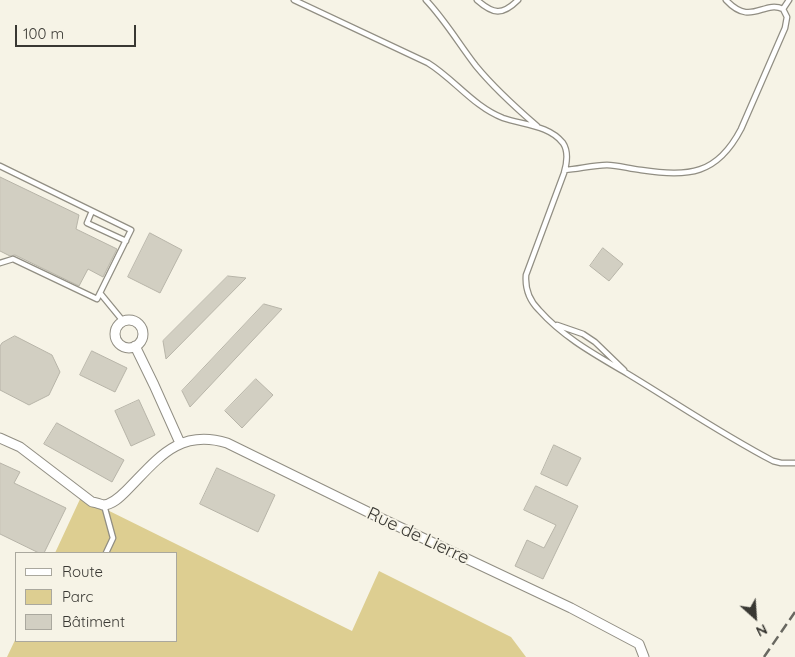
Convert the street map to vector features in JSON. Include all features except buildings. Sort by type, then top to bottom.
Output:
[{"type":"street","points":[[133,320],[141,326],[143,335],[139,344],[126,348],[118,343],[115,330],[123,321],[133,320]]},
{"type":"street","points":[[0,438],[20,447],[92,502],[104,505],[116,501],[162,456],[180,443],[135,346]]},
{"type":"street","name":"Rue de Lierre","points":[[180,443],[194,439],[213,438],[227,442],[372,514],[571,608],[639,644],[644,657]]},
{"type":"lane","points":[[294,0],[428,63],[490,111],[503,118],[538,127]]},
{"type":"lane","points":[[426,0],[439,14],[476,66],[508,102],[538,127],[558,138],[564,144],[567,151],[565,170],[526,275],[525,285],[529,296],[538,309],[571,339],[665,398],[759,453],[781,463],[795,463]]},
{"type":"lane","points":[[476,0],[487,9],[495,12],[511,7],[518,0]]},
{"type":"lane","points":[[565,170],[608,165],[646,171],[688,172],[710,167],[717,162],[734,143],[787,22],[786,13],[783,9],[775,7],[755,12],[743,12],[726,0]]},
{"type":"lane","points":[[783,9],[789,0]]},
{"type":"lane","points":[[0,166],[131,230],[97,300],[13,259],[0,263]]},
{"type":"lane","points":[[92,211],[87,223],[126,241]]},
{"type":"lane","points":[[100,293],[123,321]]},
{"type":"lane","points":[[554,324],[583,334],[595,342],[629,375]]},
{"type":"lane","points":[[104,505],[113,538],[106,552]]},
{"type":"green space","points":[[81,497],[352,631],[379,571],[511,637],[526,657],[7,657],[15,640],[15,642],[178,642],[178,552],[55,552]]},
{"type":"railway","points":[[764,657],[795,612]]}]
